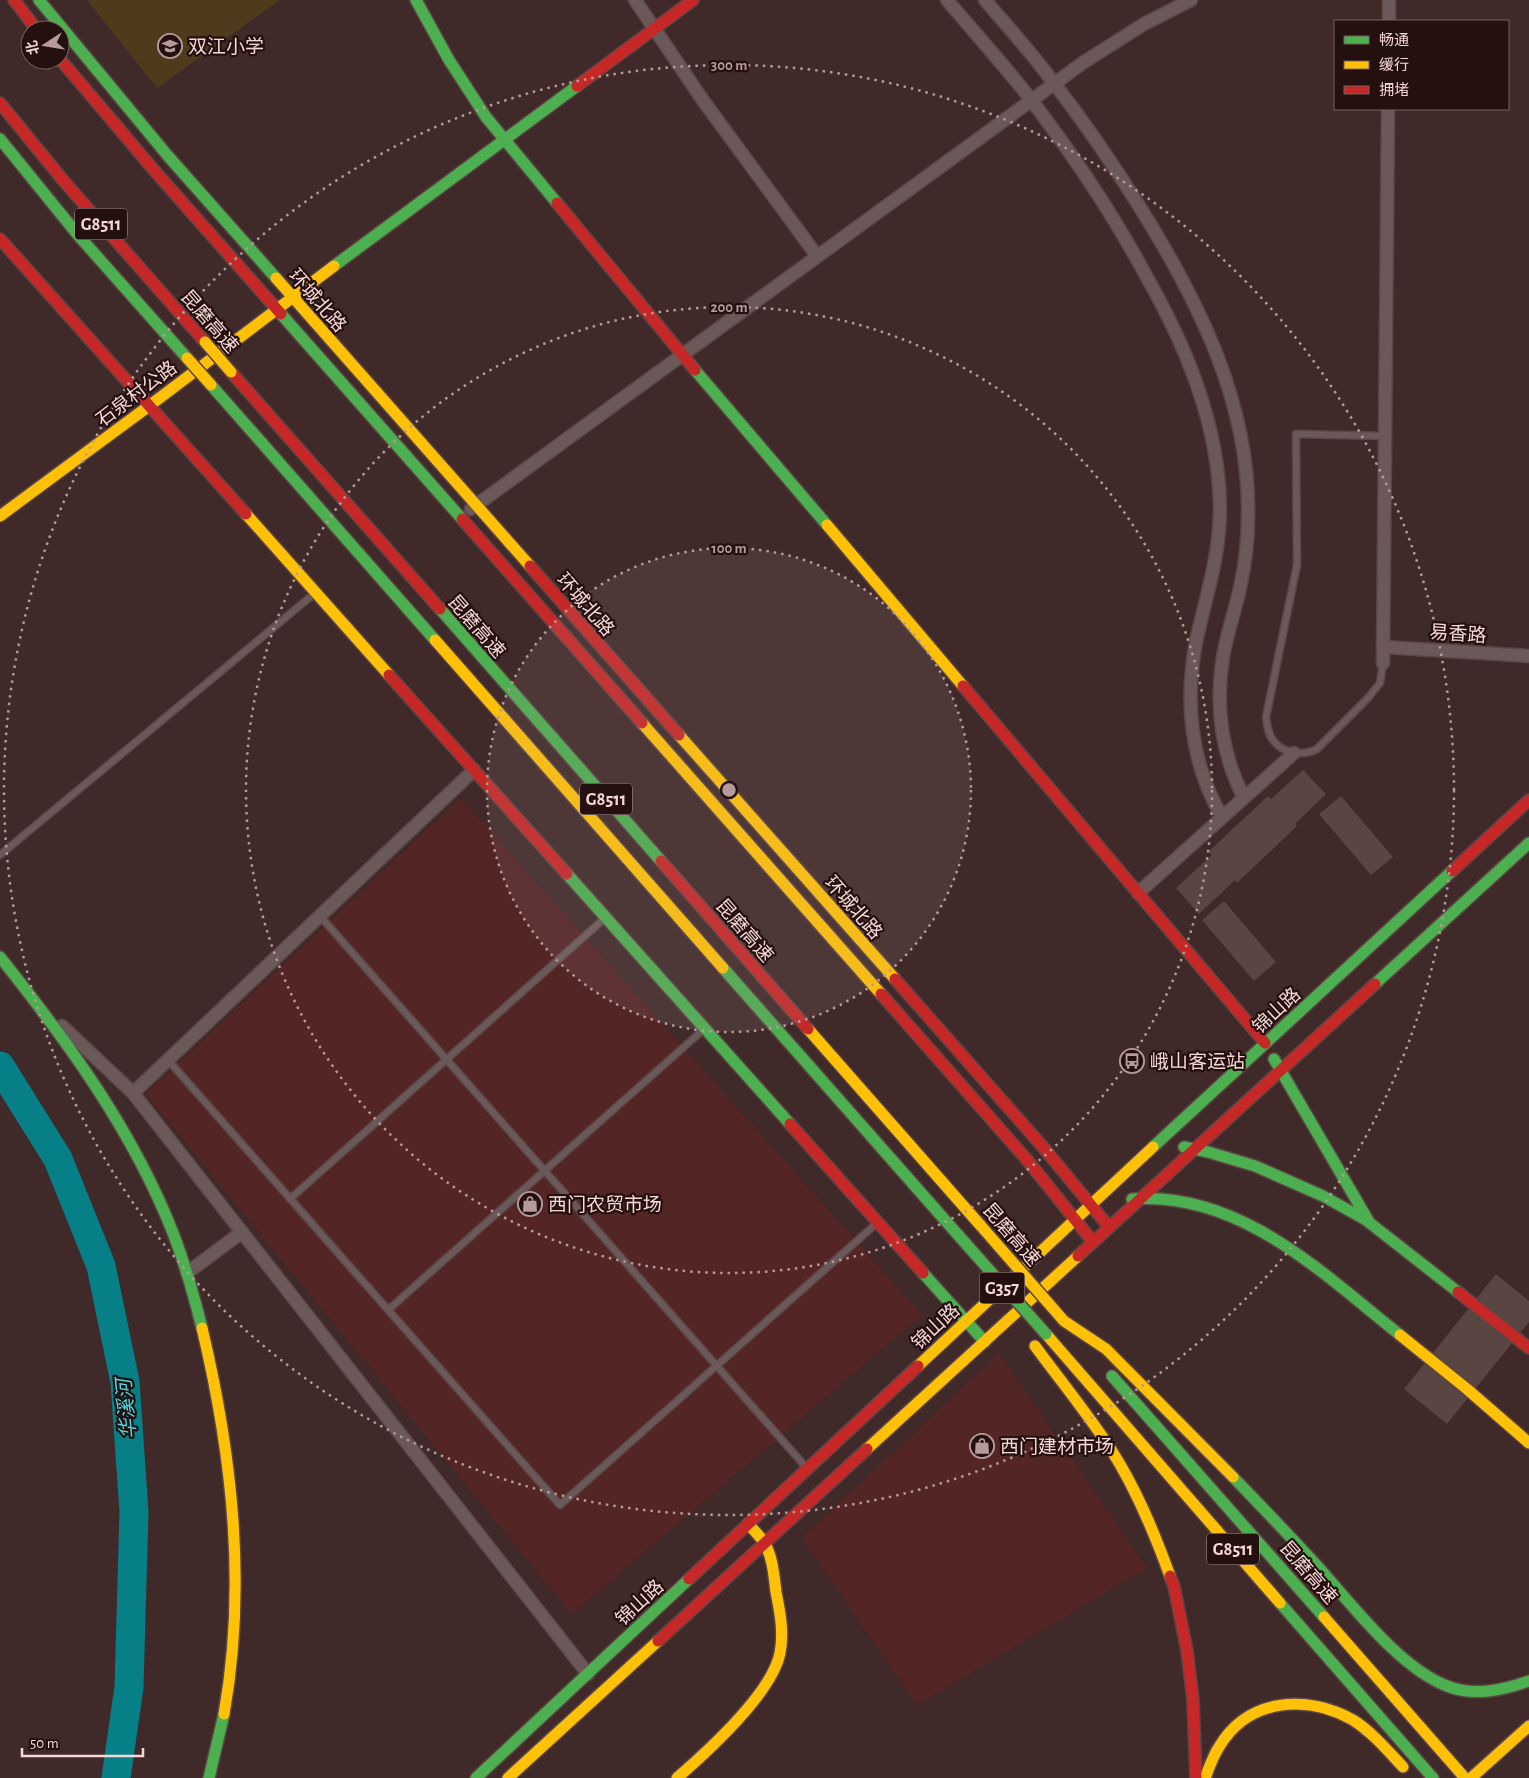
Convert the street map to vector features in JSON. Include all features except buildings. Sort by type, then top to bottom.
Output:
[{"type":"main road","points":[[14,0],[29,20]]},
{"type":"main road","name":"环城北路","points":[[39,0],[120,100],[475,505],[1043,1147],[1109,1228]]},
{"type":"main road","points":[[416,0],[444,53],[467,89],[504,140],[682,354],[1265,1043],[1369,1221]]},
{"type":"main road","name":"石泉村公路","points":[[0,516],[693,0]]},
{"type":"main road","name":"环城北路","points":[[68,70],[276,310],[1028,1161],[1093,1242]]},
{"type":"main road","name":"昆磨高速","points":[[0,103],[62,179],[1090,1351]]},
{"type":"main road","name":"G8511","points":[[0,139],[78,235],[882,1147],[955,1240],[1046,1334],[1433,1778]]},
{"type":"main road","points":[[0,239],[985,1342]]},
{"type":"main road","name":"锦山路","points":[[476,1778],[1157,1143],[1529,800]]},
{"type":"main road","name":"G357","points":[[508,1778],[1529,844]]},
{"type":"main road","points":[[0,957],[79,1060],[127,1136],[163,1209],[187,1273],[205,1335],[224,1436],[233,1509],[235,1545],[235,1626],[232,1662],[221,1734],[209,1778]]},
{"type":"main road","points":[[1157,1143],[1196,1149],[1242,1161],[1279,1175],[1369,1221],[1529,1348]]},
{"type":"main road","points":[[1091,1205],[1143,1197],[1194,1205],[1216,1211],[1259,1229],[1330,1280],[1529,1443]]},
{"type":"main road","points":[[955,1240],[970,1265]]},
{"type":"main road","points":[[988,1287],[1017,1324]]},
{"type":"main road","points":[[1064,1321],[1106,1349],[1282,1527],[1386,1643],[1417,1669],[1446,1686],[1477,1692],[1509,1688],[1529,1681]]},
{"type":"main road","points":[[1032,1342],[1110,1448],[1136,1494],[1158,1543],[1174,1586],[1187,1650],[1193,1700],[1196,1778]]},
{"type":"main road","name":"昆磨高速","points":[[1103,1366],[1465,1778]]},
{"type":"main road","points":[[677,1778],[749,1707],[767,1683],[780,1654],[782,1624],[770,1555],[765,1543],[748,1524]]},
{"type":"main road","points":[[1205,1778],[1219,1746],[1238,1724],[1264,1708],[1298,1703],[1327,1708],[1354,1721],[1385,1747],[1413,1778]]},
{"type":"main road","points":[[1471,1778],[1529,1726]]},
{"type":"street","points":[[635,0],[702,99],[817,256]]},
{"type":"street","points":[[947,0],[1031,100],[1095,191],[1162,303],[1201,396],[1211,434],[1220,507],[1218,538],[1210,588],[1197,637],[1192,665],[1191,724],[1195,751],[1203,778],[1222,818]]},
{"type":"street","points":[[985,0],[1054,83],[1119,175],[1173,263],[1212,342],[1225,378],[1243,446],[1247,478],[1248,536],[1240,588],[1223,656],[1219,702],[1220,728],[1227,757],[1244,798]]},
{"type":"street","points":[[459,517],[1054,83],[1113,42],[1191,0]]},
{"type":"street","points":[[1389,0],[1389,20]]},
{"type":"street","points":[[1383,663],[1388,110]]},
{"type":"street","name":"易香路","points":[[1384,647],[1529,656]]},
{"type":"street","points":[[1138,893],[1294,753]]},
{"type":"street","points":[[133,1093],[474,770]]},
{"type":"street","points":[[34,999],[133,1093],[588,1674]]},
{"type":"street","points":[[187,1273],[242,1232]]},
{"type":"lane","points":[[1383,663],[1380,683],[1368,698],[1317,749],[1310,753],[1294,753],[1277,746],[1268,728],[1266,717],[1297,565],[1296,434],[1385,436]]},
{"type":"lane","points":[[0,856],[316,592]]},
{"type":"lane","points":[[320,916],[808,1469]]},
{"type":"lane","points":[[290,1198],[606,917]]},
{"type":"lane","points":[[388,1310],[705,1028]]},
{"type":"lane","points":[[168,1060],[560,1505],[878,1222]]},
{"type":"shaded area","name":"双江小学","points":[[87,0],[280,0],[157,88]]},
{"type":"shaded area","name":"西门农贸市场","points":[[461,798],[922,1315],[572,1614],[146,1094]]},
{"type":"shaded area","name":"西门建材市场","points":[[999,1353],[1147,1568],[917,1705],[802,1538]]},
{"type":"waterway","name":"华溪河","points":[[0,1066],[58,1159],[101,1266],[125,1382],[134,1512],[129,1687],[116,1778]]},
{"type":"traffic: fast","points":[[39,0],[168,156],[276,278]]},
{"type":"traffic: fast","points":[[416,0],[449,60],[486,117],[557,203]]},
{"type":"traffic: fast","points":[[334,266],[577,86]]},
{"type":"traffic: fast","points":[[0,139],[78,235],[187,358]]},
{"type":"traffic: fast","points":[[281,314],[462,519]]},
{"type":"traffic: fast","points":[[695,370],[827,525]]},
{"type":"traffic: fast","points":[[211,385],[435,640]]},
{"type":"traffic: fast","points":[[440,609],[661,861]]},
{"type":"traffic: fast","points":[[1375,984],[1529,843]]},
{"type":"traffic: fast","points":[[1153,1147],[1452,871]]},
{"type":"traffic: fast","points":[[567,874],[790,1124]]},
{"type":"traffic: fast","points":[[0,957],[74,1055],[119,1123],[139,1159],[173,1233],[189,1280],[202,1328]]},
{"type":"traffic: fast","points":[[723,968],[959,1236]]},
{"type":"traffic: fast","points":[[1274,1059],[1368,1220]]},
{"type":"traffic: fast","points":[[1184,1147],[1255,1166],[1323,1196],[1366,1220],[1458,1292]]},
{"type":"traffic: fast","points":[[1132,1199],[1171,1200],[1208,1208],[1244,1222],[1277,1241],[1309,1263],[1400,1335]]},
{"type":"traffic: fast","points":[[959,1236],[1046,1334]]},
{"type":"traffic: fast","points":[[923,1273],[985,1342]]},
{"type":"traffic: fast","points":[[1112,1376],[1324,1617]]},
{"type":"traffic: fast","points":[[1233,1477],[1378,1634],[1395,1651],[1429,1677],[1447,1686],[1478,1692],[1509,1687],[1529,1681]]},
{"type":"traffic: fast","points":[[476,1778],[689,1579]]},
{"type":"traffic: fast","points":[[1280,1603],[1433,1778]]},
{"type":"traffic: fast","points":[[209,1778],[224,1714]]},
{"type":"traffic: slow","points":[[0,516],[334,266]]},
{"type":"traffic: slow","points":[[276,278],[530,566]]},
{"type":"traffic: slow","points":[[205,342],[231,372]]},
{"type":"traffic: slow","points":[[187,358],[211,385]]},
{"type":"traffic: slow","points":[[246,514],[389,675]]},
{"type":"traffic: slow","points":[[827,525],[963,686]]},
{"type":"traffic: slow","points":[[435,640],[723,968]]},
{"type":"traffic: slow","points":[[642,723],[881,994]]},
{"type":"traffic: slow","points":[[679,735],[895,979]]},
{"type":"traffic: slow","points":[[808,1029],[981,1226]]},
{"type":"traffic: slow","points":[[918,1366],[1153,1147]]},
{"type":"traffic: slow","points":[[981,1226],[1064,1321]]},
{"type":"traffic: slow","points":[[867,1449],[1078,1256]]},
{"type":"traffic: slow","points":[[1064,1321],[1106,1349],[1233,1477]]},
{"type":"traffic: slow","points":[[202,1328],[213,1375],[221,1423],[233,1520],[235,1568],[234,1617],[231,1666],[224,1714]]},
{"type":"traffic: slow","points":[[1046,1334],[1280,1603]]},
{"type":"traffic: slow","points":[[1400,1335],[1467,1389],[1529,1443]]},
{"type":"traffic: slow","points":[[1035,1346],[1092,1422],[1119,1463],[1144,1510],[1170,1576]]},
{"type":"traffic: slow","points":[[677,1778],[705,1753],[752,1703],[775,1669],[780,1653],[781,1622],[771,1561],[768,1549],[748,1524]]},
{"type":"traffic: slow","points":[[1324,1617],[1465,1778]]},
{"type":"traffic: slow","points":[[508,1778],[658,1641]]},
{"type":"traffic: slow","points":[[1205,1778],[1219,1747],[1231,1731],[1246,1718],[1262,1710],[1280,1705],[1317,1706],[1353,1720],[1386,1748],[1403,1767]]},
{"type":"traffic: slow","points":[[1471,1778],[1529,1726]]},
{"type":"traffic: jam","points":[[14,0],[29,20]]},
{"type":"traffic: jam","points":[[577,86],[693,0]]},
{"type":"traffic: jam","points":[[69,70],[153,169],[281,314]]},
{"type":"traffic: jam","points":[[0,103],[62,179],[205,342]]},
{"type":"traffic: jam","points":[[557,203],[695,370]]},
{"type":"traffic: jam","points":[[0,239],[246,514]]},
{"type":"traffic: jam","points":[[231,372],[440,609]]},
{"type":"traffic: jam","points":[[462,519],[642,723]]},
{"type":"traffic: jam","points":[[530,566],[679,735]]},
{"type":"traffic: jam","points":[[389,675],[567,874]]},
{"type":"traffic: jam","points":[[963,686],[1265,1043]]},
{"type":"traffic: jam","points":[[1452,871],[1529,800]]},
{"type":"traffic: jam","points":[[661,861],[808,1029]]},
{"type":"traffic: jam","points":[[895,979],[1043,1147],[1109,1227]]},
{"type":"traffic: jam","points":[[1078,1256],[1375,984]]},
{"type":"traffic: jam","points":[[881,994],[1028,1161],[1093,1242]]},
{"type":"traffic: jam","points":[[790,1124],[923,1273]]},
{"type":"traffic: jam","points":[[1458,1292],[1529,1348]]},
{"type":"traffic: jam","points":[[689,1579],[918,1366]]},
{"type":"traffic: jam","points":[[658,1641],[867,1449]]},
{"type":"traffic: jam","points":[[1170,1576],[1174,1586],[1187,1651],[1193,1700],[1196,1778]]},
{"type":"place","name":"双江小学","points":[[170,46]]},
{"type":"place","name":"峨山客运站","points":[[1132,1061]]},
{"type":"place","name":"西门农贸市场","points":[[530,1204]]},
{"type":"place","name":"西门建材市场","points":[[982,1446]]}]
